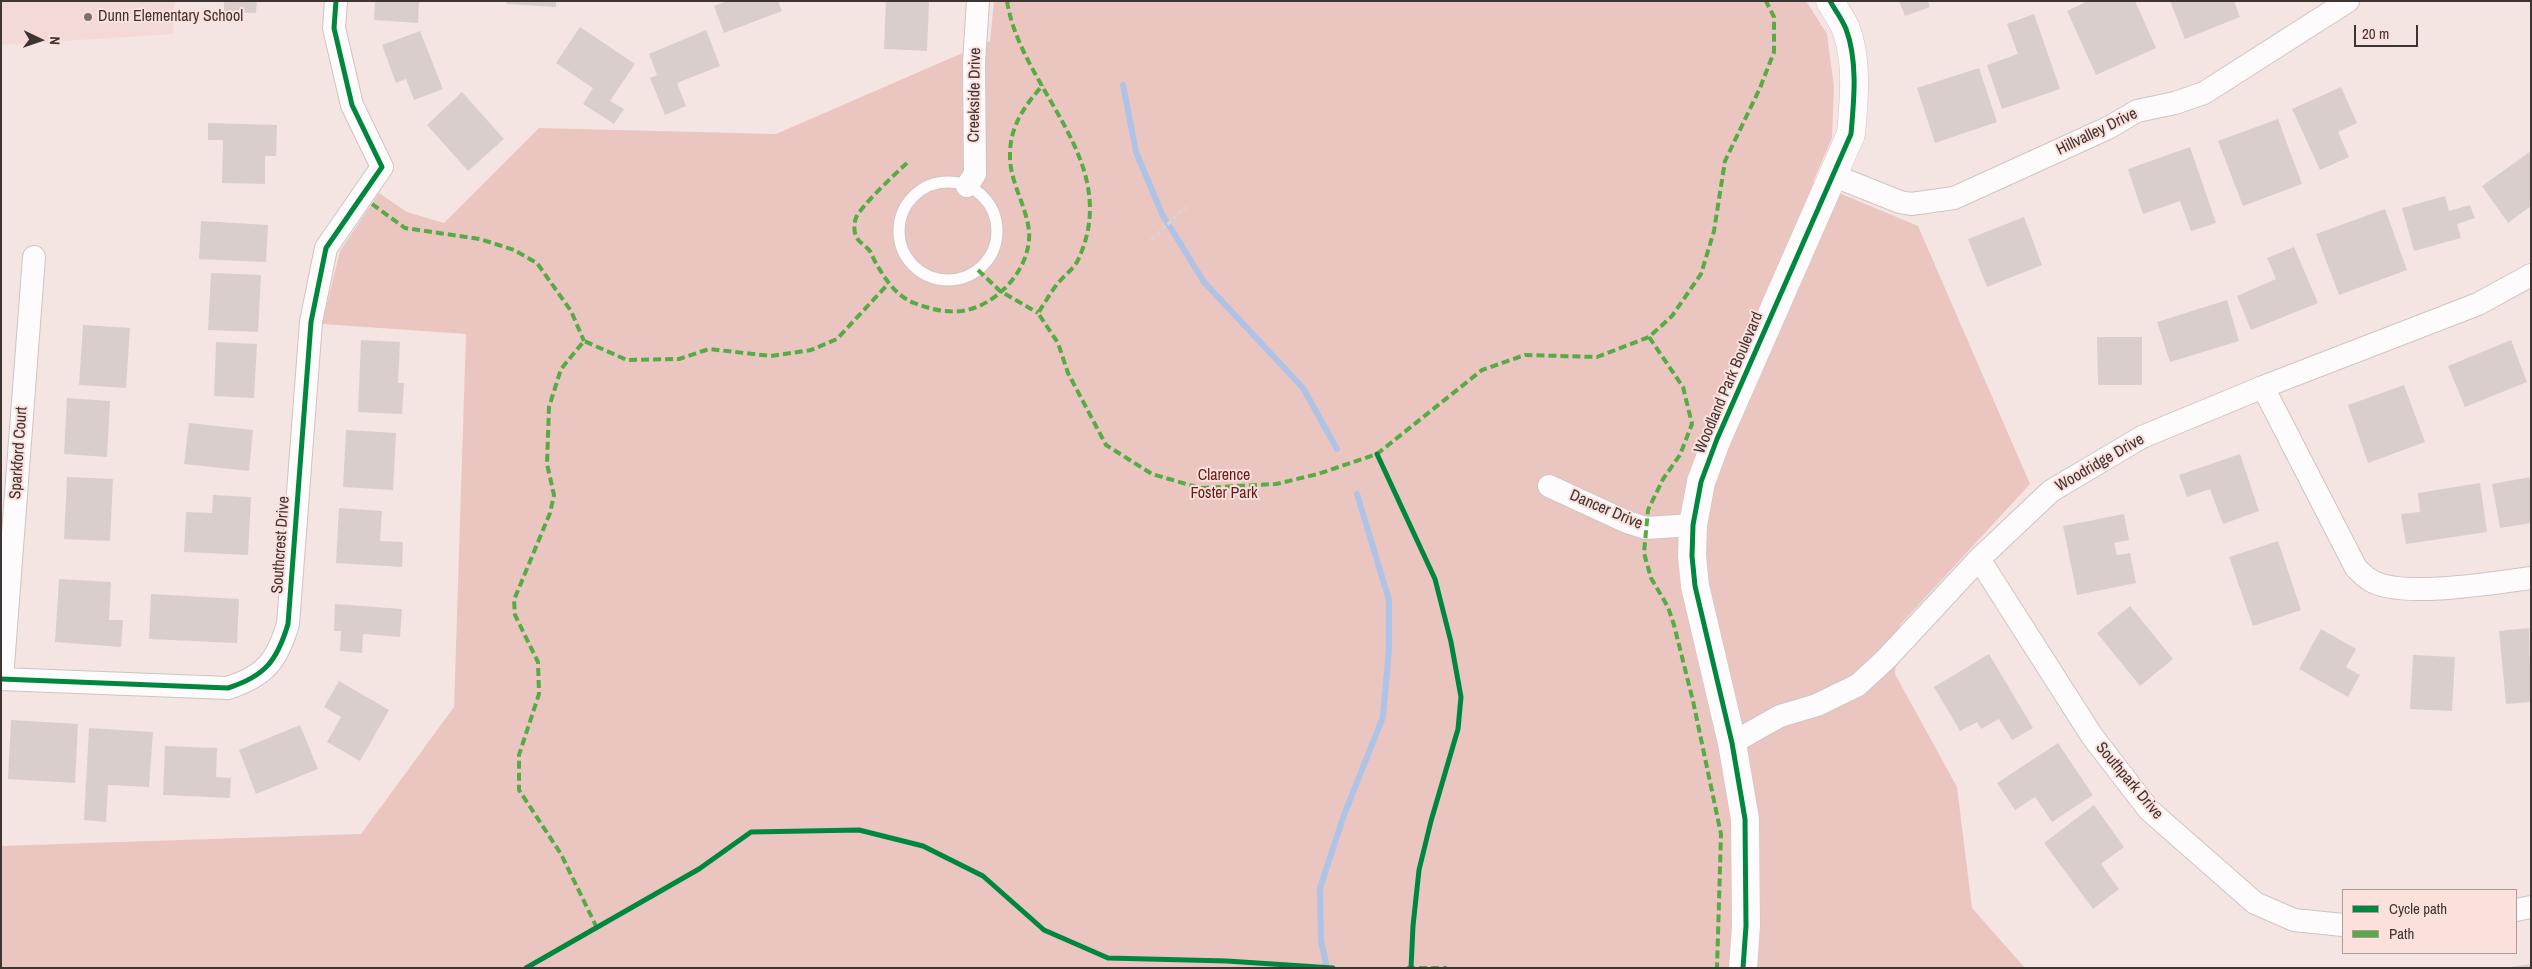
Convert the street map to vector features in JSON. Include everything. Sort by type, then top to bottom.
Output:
[{"type":"street","name":"Southcrest Drive","points":[[2,679],[228,688],[246,682],[263,670],[280,650],[288,624],[311,322],[326,248],[382,167],[352,105],[334,28],[336,1]]},
{"type":"street","name":"Creekside Drive","points":[[967,186],[974,174],[974,62],[978,1]]},
{"type":"street","name":"Woodland Park Boulevard","points":[[1743,968],[1746,926],[1745,819],[1732,744],[1696,586],[1692,556],[1693,525],[1700,482],[1717,439],[1850,134],[1854,99],[1851,50],[1846,28],[1830,1]]},
{"type":"street","name":"Hillvalley Drive","points":[[1832,175],[1900,202],[1912,204],[1954,198],[2108,128],[2137,111],[2204,93],[2348,1]]},
{"type":"street","name":"Sparkford Court","points":[[2,679],[34,257]]},
{"type":"street","name":"Woodridge Drive","points":[[1732,744],[1780,716],[1817,705],[1858,685],[1887,658],[1979,559],[2051,491],[2142,437],[2264,387],[2478,304],[2531,275]]},
{"type":"street","points":[[2264,387],[2356,568],[2371,581],[2386,586],[2441,589],[2531,578]]},
{"type":"street","name":"Dancer Drive","points":[[1549,486],[1627,522],[1646,528],[1693,525]]},
{"type":"street","name":"Southpark Drive","points":[[1979,559],[2092,736],[2149,810],[2255,904],[2294,920],[2318,924],[2342,925]]},
{"type":"street","points":[[2517,910],[2531,907]]},
{"type":"lane","points":[[948,182],[967,186],[988,202],[994,214],[997,227],[992,252],[978,270],[968,276],[957,280],[933,278],[912,264],[904,253],[900,241],[902,215],[912,198],[928,186],[948,182]]},
{"type":"path","points":[[1151,240],[1186,206]]},
{"type":"shaded area","name":"Dunn Elementary School","points":[[1,1],[175,1],[173,34],[1,45]]},
{"type":"green space","name":"Clarence Foster Park","points":[[994,1],[1806,1],[1827,34],[1834,87],[1832,138],[1813,182],[1918,226],[2030,484],[1900,625],[1895,674],[1957,787],[1972,908],[2025,968],[1,968],[1,846],[361,834],[454,707],[466,334],[322,324],[340,251],[379,193],[407,212],[444,223],[539,128],[776,134],[990,41]]},
{"type":"building","points":[[224,1],[257,1],[256,13],[224,12]]},
{"type":"building","points":[[375,1],[419,1],[418,23],[374,20]]},
{"type":"building","points":[[507,1],[556,1],[556,7],[506,4]]},
{"type":"building","points":[[727,1],[778,1],[782,11],[724,33],[714,6]]},
{"type":"building","points":[[886,1],[929,2],[927,51],[884,49]]},
{"type":"building","points":[[1899,1],[1928,1],[1930,7],[1905,16]]},
{"type":"building","points":[[2088,1],[2135,1],[2156,48],[2096,75],[2067,11]]},
{"type":"building","points":[[2170,1],[2234,1],[2240,17],[2185,39]]},
{"type":"building","points":[[2034,14],[2060,89],[2002,109],[1987,65],[2018,54],[2007,24]]},
{"type":"building","points":[[580,27],[635,64],[610,101],[624,109],[614,124],[583,104],[593,88],[556,63]]},
{"type":"building","points":[[706,30],[720,66],[677,83],[686,106],[665,115],[650,78],[657,75],[649,54]]},
{"type":"building","points":[[420,31],[443,89],[414,100],[406,79],[396,83],[382,45]]},
{"type":"building","points":[[1979,68],[1997,122],[1935,143],[1917,88]]},
{"type":"building","points":[[2341,87],[2357,123],[2338,132],[2349,157],[2320,170],[2292,109]]},
{"type":"building","points":[[462,92],[504,139],[468,171],[427,125]]},
{"type":"building","points":[[2278,119],[2302,184],[2243,206],[2218,141]]},
{"type":"building","points":[[208,123],[277,125],[276,156],[265,156],[265,184],[222,183],[223,140],[208,140]]},
{"type":"building","points":[[2190,147],[2216,223],[2191,231],[2180,201],[2143,214],[2128,169]]},
{"type":"building","points":[[2531,151],[2531,206],[2508,223],[2482,186]]},
{"type":"building","points":[[2445,196],[2449,211],[2470,205],[2475,218],[2457,224],[2461,238],[2414,251],[2402,208]]},
{"type":"building","points":[[2385,209],[2407,270],[2339,295],[2316,234]]},
{"type":"building","points":[[2024,217],[2042,265],[1987,287],[1968,239]]},
{"type":"building","points":[[201,221],[268,225],[266,262],[199,259]]},
{"type":"building","points":[[2294,247],[2318,303],[2251,330],[2237,296],[2276,279],[2267,258]]},
{"type":"building","points":[[211,273],[261,275],[258,332],[208,330]]},
{"type":"building","points":[[2227,300],[2239,341],[2170,362],[2157,322]]},
{"type":"building","points":[[83,325],[130,328],[126,388],[79,385]]},
{"type":"building","points":[[2097,337],[2142,337],[2142,385],[2098,385]]},
{"type":"building","points":[[361,340],[400,342],[398,383],[404,383],[402,414],[358,412]]},
{"type":"building","points":[[2511,340],[2527,382],[2465,407],[2448,366]]},
{"type":"building","points":[[216,342],[257,344],[254,398],[214,396]]},
{"type":"building","points":[[2404,385],[2425,442],[2368,463],[2348,405]]},
{"type":"building","points":[[67,398],[110,401],[107,457],[64,454]]},
{"type":"building","points":[[189,423],[253,430],[249,471],[184,464]]},
{"type":"building","points":[[346,430],[396,433],[393,490],[343,487]]},
{"type":"building","points":[[2240,454],[2259,511],[2223,524],[2210,489],[2187,497],[2179,475]]},
{"type":"building","points":[[67,477],[113,479],[110,541],[64,539]]},
{"type":"building","points":[[2531,477],[2531,523],[2500,528],[2492,484]]},
{"type":"building","points":[[2480,483],[2487,532],[2406,544],[2401,514],[2420,512],[2418,493]]},
{"type":"building","points":[[213,495],[251,497],[248,555],[184,552],[186,512],[212,513]]},
{"type":"building","points":[[339,508],[382,511],[380,541],[403,542],[402,567],[336,563]]},
{"type":"building","points":[[2124,514],[2129,540],[2114,543],[2117,555],[2130,553],[2136,583],[2077,595],[2063,526]]},
{"type":"building","points":[[2278,541],[2301,610],[2253,626],[2229,557]]},
{"type":"building","points":[[59,579],[111,582],[109,620],[123,620],[121,647],[55,642]]},
{"type":"building","points":[[151,594],[239,599],[237,643],[149,639]]},
{"type":"building","points":[[335,604],[402,609],[400,637],[363,634],[362,653],[340,651],[341,631],[334,631]]},
{"type":"building","points":[[2130,606],[2173,659],[2140,686],[2097,633]]},
{"type":"building","points":[[2529,628],[2531,702],[2506,704],[2499,631]]},
{"type":"building","points":[[2321,629],[2356,649],[2346,667],[2360,675],[2348,697],[2299,669]]},
{"type":"building","points":[[1989,654],[2033,728],[2012,740],[1999,719],[1981,729],[1977,722],[1960,731],[1934,687]]},
{"type":"building","points":[[2413,655],[2455,657],[2452,711],[2410,709]]},
{"type":"building","points":[[339,681],[389,710],[360,761],[327,742],[341,717],[324,707]]},
{"type":"building","points":[[11,720],[78,724],[75,783],[8,779]]},
{"type":"building","points":[[300,725],[318,769],[256,794],[239,750]]},
{"type":"building","points":[[89,728],[153,732],[149,787],[108,785],[106,822],[84,820]]},
{"type":"building","points":[[2058,743],[2093,795],[2052,822],[2035,797],[2015,810],[1997,783]]},
{"type":"building","points":[[165,746],[217,748],[216,777],[231,778],[230,798],[163,795]]},
{"type":"building","points":[[2094,805],[2124,847],[2101,864],[2119,889],[2093,909],[2044,843]]},
{"type":"building","points":[[2531,964],[2531,968],[2510,968],[2510,967]]},
{"type":"waterway","points":[[1123,85],[1136,152],[1162,214],[1204,282],[1303,388],[1337,449]]},
{"type":"waterway","points":[[1327,968],[1321,941],[1320,888],[1344,815],[1383,717],[1389,649],[1389,600],[1357,494]]},
{"type":"marked path","points":[[1007,1],[1016,34],[1031,66],[1066,128],[1080,159],[1089,192],[1089,226],[1077,262],[1056,286],[1038,313],[1058,343],[1068,373],[1106,445],[1152,474],[1200,488],[1276,484],[1318,474],[1377,454],[1482,370],[1525,355],[1597,357],[1649,337],[1672,316],[1701,274],[1714,231],[1725,161],[1760,88],[1774,52],[1774,17],[1766,1]]},
{"type":"marked path","points":[[907,163],[879,190],[859,213],[854,226],[857,238],[870,251],[887,281],[902,296],[914,303],[932,309],[962,311],[988,302],[1010,283],[1025,258],[1029,231],[1025,211],[1012,174],[1010,164],[1011,144],[1020,116],[1030,100],[1043,85]]},
{"type":"marked path","points":[[372,204],[405,228],[480,239],[514,250],[537,263],[571,311],[584,341]]},
{"type":"marked path","points":[[978,270],[1000,291],[1038,313]]},
{"type":"marked path","points":[[597,928],[561,854],[519,790],[519,755],[539,694],[538,662],[515,615],[514,600],[550,513],[554,495],[547,464],[549,407],[561,369],[584,341],[627,360],[679,359],[709,349],[771,356],[811,350],[837,339],[888,284]]},
{"type":"marked path","points":[[1649,337],[1683,387],[1692,424],[1680,455],[1663,479],[1648,510],[1644,553],[1651,578],[1668,607],[1674,625],[1693,701],[1721,834],[1717,968]]},
{"type":"marked path","points":[[1407,968],[1447,968]]},
{"type":"cycle path","points":[[1,679],[228,688],[260,672],[268,665],[279,648],[288,624],[311,322],[326,248],[382,167],[352,105],[334,28],[336,1]]},
{"type":"cycle path","points":[[1743,968],[1746,926],[1745,819],[1732,743],[1695,586],[1692,556],[1693,525],[1701,482],[1717,439],[1851,134],[1854,67],[1850,41],[1846,29],[1830,1]]},
{"type":"cycle path","points":[[1377,454],[1435,579],[1451,642],[1461,697],[1458,729],[1419,870],[1411,968]]},
{"type":"cycle path","points":[[526,968],[699,869],[751,832],[859,830],[923,846],[983,876],[1044,930],[1108,958],[1227,961],[1333,968]]},
{"type":"place","name":"Dunn Elementary School","points":[[88,17]]}]
